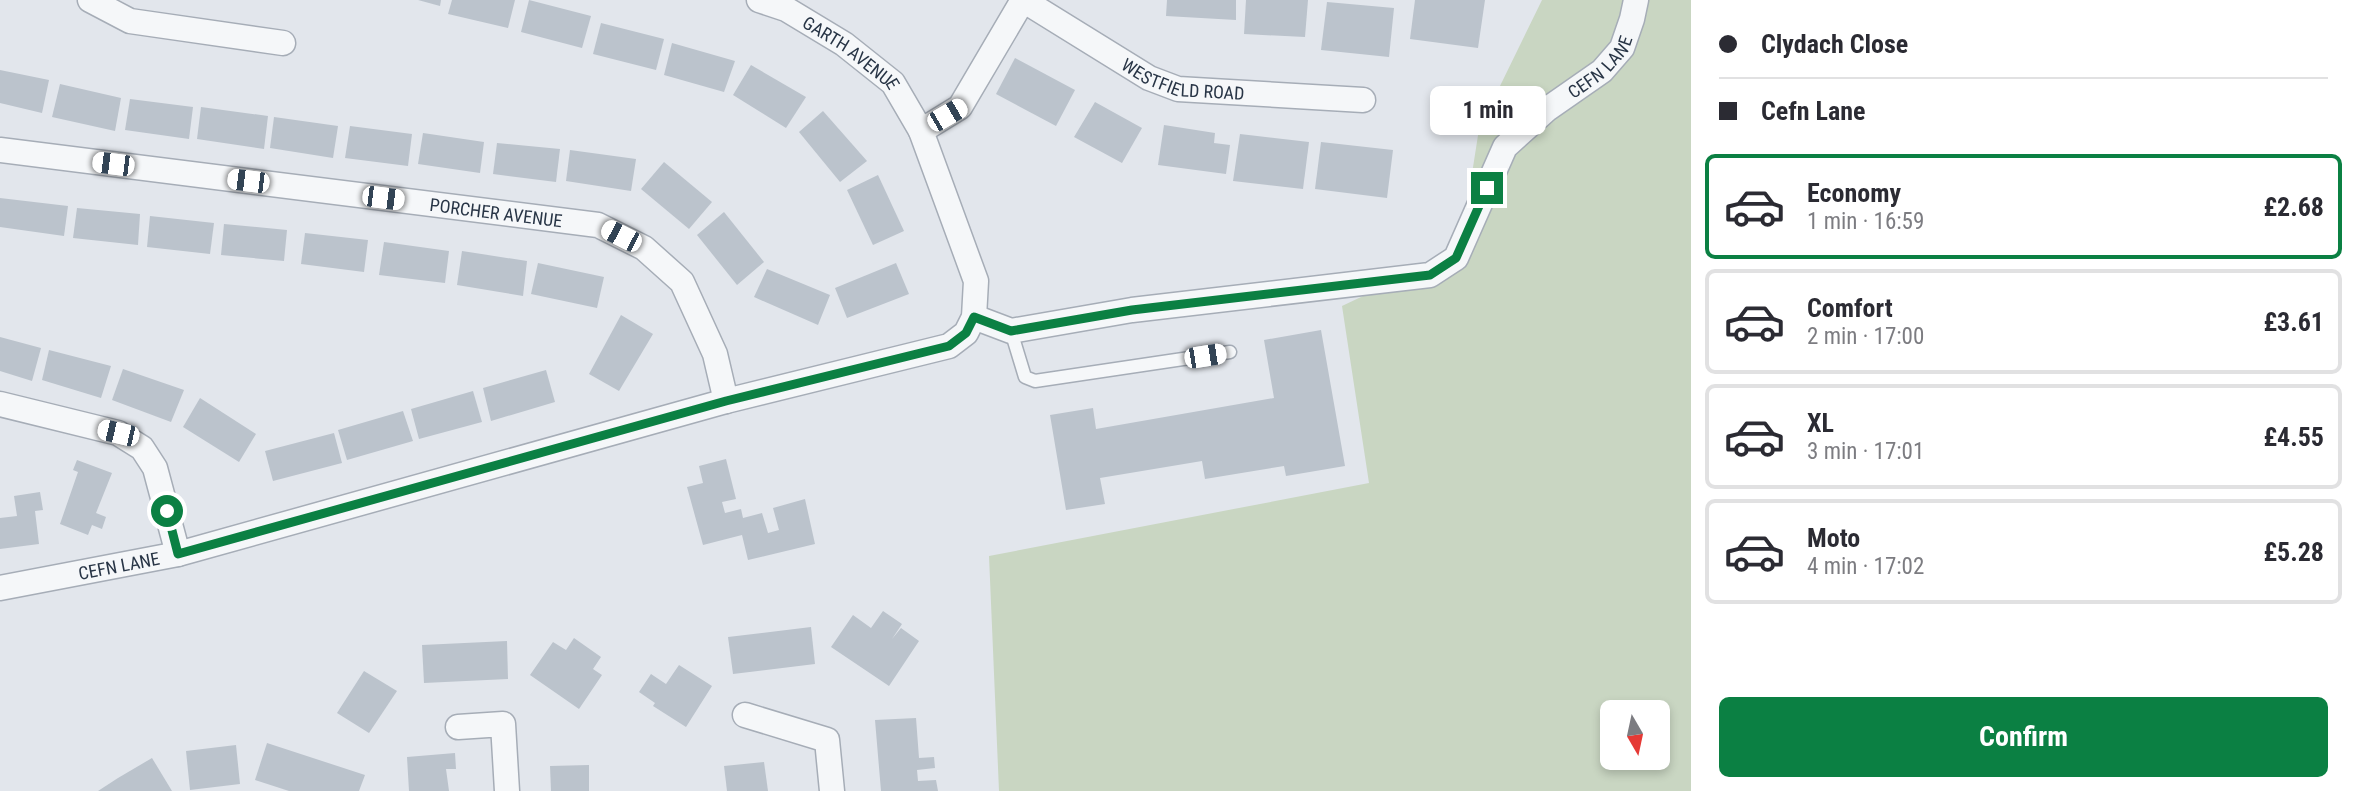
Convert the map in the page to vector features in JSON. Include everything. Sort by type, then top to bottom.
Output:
[{"type":"street","points":[[90,0],[130,21],[283,43]]},
{"type":"street","name":"GARTH AVENUE","points":[[759,0],[786,9],[854,52],[893,83],[921,131],[976,281],[974,317]]},
{"type":"street","points":[[921,131],[960,107],[1023,0]]},
{"type":"street","name":"WESTFIELD ROAD","points":[[1023,0],[1149,78],[1178,89],[1363,100]]},
{"type":"street","name":"CEFN LANE","points":[[1011,331],[1132,310],[1430,275],[1456,258],[1505,147],[1546,110],[1602,71],[1622,48],[1636,0]]},
{"type":"street","name":"PORCHER AVENUE","points":[[0,150],[598,225],[644,248],[682,282],[715,354],[726,401]]},
{"type":"street","points":[[974,317],[1011,331]]},
{"type":"street","name":"CEFN LANE","points":[[0,588],[178,554],[726,401],[949,346],[966,333],[974,317]]},
{"type":"street","points":[[0,404],[118,433],[142,447],[155,468],[178,554]]},
{"type":"street","points":[[745,715],[827,740],[832,791]]},
{"type":"street","points":[[458,727],[503,724],[507,791]]},
{"type":"lane","points":[[1011,331],[1025,377],[1035,381],[1230,352]]},
{"type":"green space","points":[[1542,0],[1691,0],[1691,791],[999,791],[989,556],[1369,483],[1342,306],[1460,250],[1479,129]]},
{"type":"building","points":[[418,0],[441,0],[440,6]]},
{"type":"building","points":[[452,0],[515,0],[508,28],[448,14]]},
{"type":"building","points":[[529,0],[591,16],[582,48],[521,32]]},
{"type":"building","points":[[1167,0],[1236,0],[1236,20],[1166,16]]},
{"type":"building","points":[[1246,0],[1308,0],[1305,37],[1244,34]]},
{"type":"building","points":[[1415,0],[1485,0],[1478,48],[1410,39]]},
{"type":"building","points":[[1327,2],[1394,8],[1389,57],[1321,50]]},
{"type":"building","points":[[601,23],[664,39],[656,70],[593,54]]},
{"type":"building","points":[[672,43],[735,61],[724,92],[664,75]]},
{"type":"building","points":[[1015,58],[1075,90],[1056,126],[996,94]]},
{"type":"building","points":[[751,65],[806,97],[786,128],[733,95]]},
{"type":"building","points":[[0,70],[49,80],[42,113],[0,103]]},
{"type":"building","points":[[60,84],[121,98],[115,131],[52,117]]},
{"type":"building","points":[[130,99],[193,107],[189,139],[125,130]]},
{"type":"building","points":[[1095,102],[1142,128],[1122,163],[1074,137]]},
{"type":"building","points":[[201,107],[268,116],[264,149],[197,139]]},
{"type":"building","points":[[823,111],[867,161],[840,182],[799,132]]},
{"type":"building","points":[[274,117],[338,126],[333,158],[270,148]]},
{"type":"building","points":[[1164,125],[1215,133],[1214,143],[1230,145],[1226,174],[1158,165]]},
{"type":"building","points":[[350,126],[412,134],[408,166],[345,158]]},
{"type":"building","points":[[423,133],[484,142],[480,173],[418,164]]},
{"type":"building","points":[[1240,134],[1309,142],[1303,189],[1233,181]]},
{"type":"building","points":[[1321,142],[1393,150],[1387,198],[1315,189]]},
{"type":"building","points":[[497,143],[560,149],[556,182],[493,174]]},
{"type":"building","points":[[570,150],[636,159],[631,191],[566,181]]},
{"type":"building","points":[[664,162],[712,202],[689,229],[641,189]]},
{"type":"building","points":[[878,175],[904,231],[873,245],[847,190]]},
{"type":"building","points":[[0,198],[68,206],[64,236],[0,227]]},
{"type":"building","points":[[77,208],[140,214],[138,245],[73,238]]},
{"type":"building","points":[[724,212],[764,262],[737,285],[697,235]]},
{"type":"building","points":[[150,216],[214,223],[210,254],[147,247]]},
{"type":"building","points":[[224,224],[287,230],[284,261],[221,255]]},
{"type":"building","points":[[305,233],[368,240],[364,272],[301,264]]},
{"type":"building","points":[[384,242],[449,251],[445,283],[379,275]]},
{"type":"building","points":[[462,251],[527,261],[523,296],[457,285]]},
{"type":"building","points":[[538,263],[604,277],[597,308],[531,294]]},
{"type":"building","points":[[896,263],[909,294],[847,318],[835,288]]},
{"type":"building","points":[[767,269],[830,295],[818,325],[754,297]]},
{"type":"building","points":[[621,315],[653,334],[619,391],[589,374]]},
{"type":"building","points":[[1321,330],[1345,466],[1286,476],[1284,466],[1205,479],[1202,461],[1100,478],[1105,504],[1066,510],[1050,415],[1093,408],[1096,429],[1274,398],[1264,340]]},
{"type":"building","points":[[0,337],[41,348],[32,381],[0,371]]},
{"type":"building","points":[[49,350],[111,366],[101,398],[42,380]]},
{"type":"building","points":[[123,369],[184,390],[171,422],[112,400]]},
{"type":"building","points":[[546,370],[555,402],[491,421],[483,388]]},
{"type":"building","points":[[473,391],[482,422],[419,439],[411,409]]},
{"type":"building","points":[[200,398],[256,434],[239,462],[183,427]]},
{"type":"building","points":[[403,411],[413,441],[347,460],[338,430]]},
{"type":"building","points":[[334,433],[342,463],[273,481],[265,451]]},
{"type":"building","points":[[726,459],[736,499],[722,502],[725,513],[741,509],[743,518],[762,513],[768,533],[779,530],[773,508],[805,499],[815,544],[748,560],[742,535],[703,545],[687,487],[703,483],[699,466]]},
{"type":"building","points":[[77,460],[112,473],[96,513],[106,517],[102,529],[92,525],[88,535],[60,524],[78,472],[73,470]]},
{"type":"building","points":[[40,492],[43,510],[35,511],[39,544],[0,549],[0,518],[17,516],[14,496]]},
{"type":"building","points":[[883,611],[902,624],[892,639],[901,628],[919,641],[889,686],[831,647],[853,615],[871,628]]},
{"type":"building","points":[[811,627],[815,664],[733,674],[728,637]]},
{"type":"building","points":[[574,638],[601,657],[593,669],[602,675],[579,709],[530,675],[553,642],[566,650]]},
{"type":"building","points":[[507,641],[508,679],[424,683],[422,645]]},
{"type":"building","points":[[679,665],[712,686],[686,727],[653,706],[655,703],[639,692],[651,674],[666,684]]},
{"type":"building","points":[[364,671],[397,691],[369,733],[337,713]]},
{"type":"building","points":[[916,718],[919,758],[934,757],[935,768],[917,770],[918,781],[936,780],[938,791],[881,791],[875,720]]},
{"type":"building","points":[[267,743],[365,775],[359,791],[289,791],[255,780]]},
{"type":"building","points":[[236,745],[240,784],[190,790],[186,751]]},
{"type":"building","points":[[455,753],[456,769],[446,769],[449,791],[409,791],[407,757]]},
{"type":"building","points":[[152,758],[172,791],[98,791],[118,778]]},
{"type":"building","points":[[764,762],[768,791],[727,791],[724,766]]},
{"type":"building","points":[[589,765],[589,791],[551,791],[550,766]]},
{"type":"route","points":[[167,511],[178,554],[726,401],[949,346],[966,333],[974,317],[1011,331],[1132,310],[1430,275],[1456,258],[1487,188]]}]
